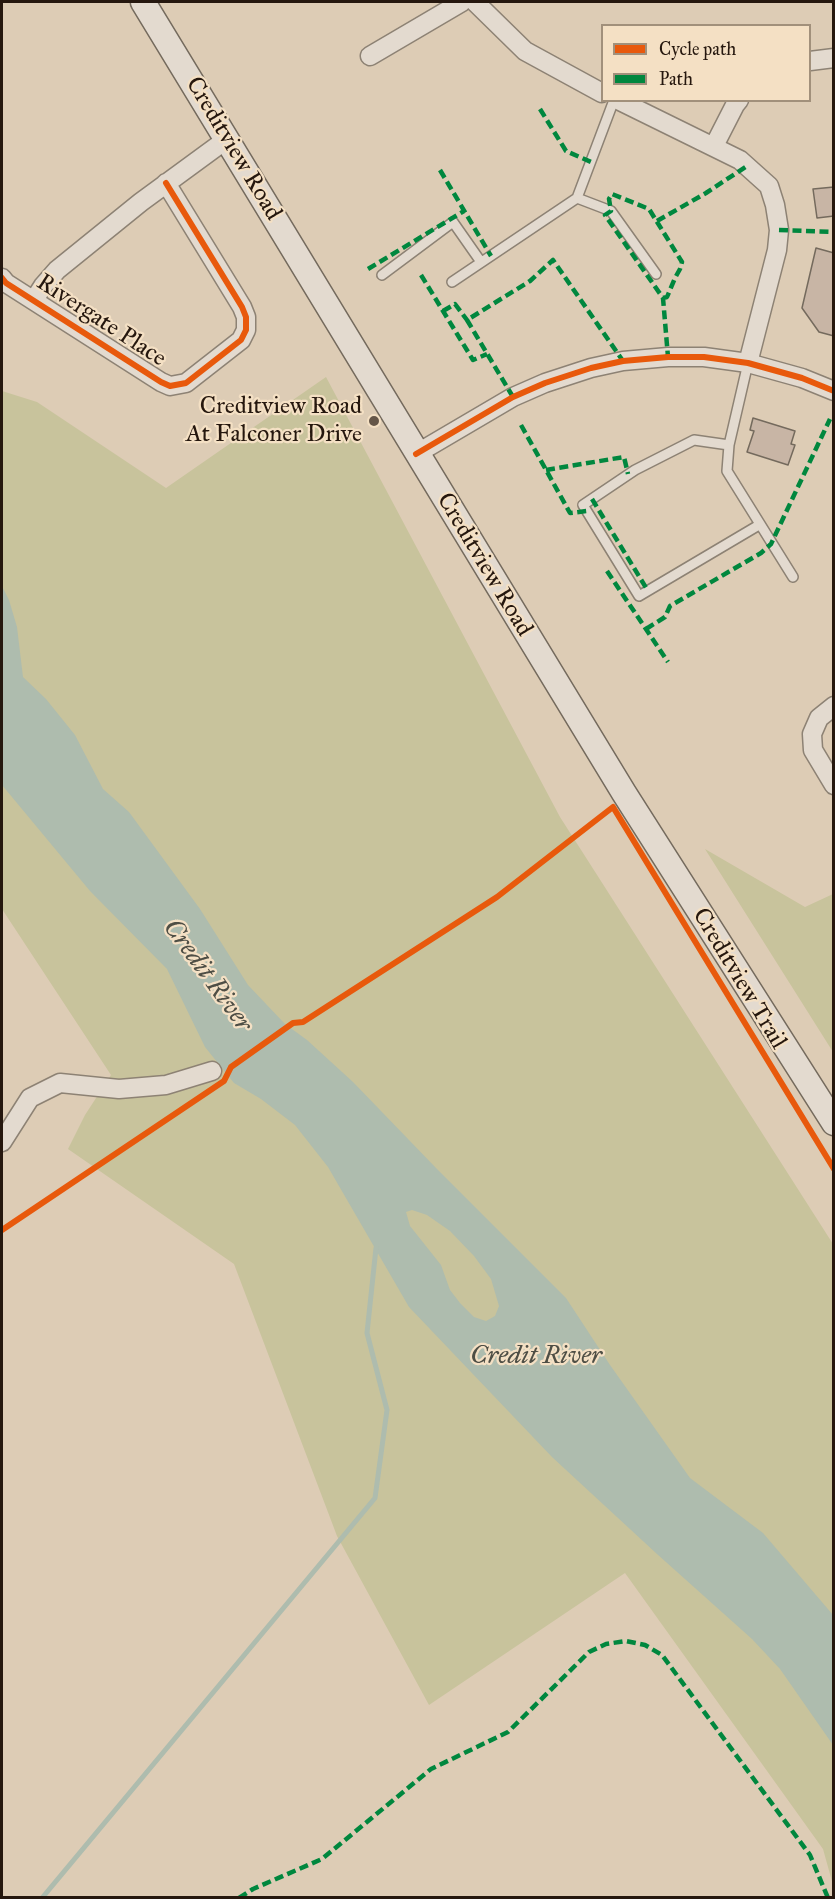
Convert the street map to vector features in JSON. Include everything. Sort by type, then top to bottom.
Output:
[{"type":"main road","name":"Creditview Road","points":[[142,2],[624,793],[834,1123]]},
{"type":"street","points":[[370,56],[462,2]]},
{"type":"street","points":[[475,2],[525,51],[601,92]]},
{"type":"street","points":[[811,61],[834,58]]},
{"type":"street","points":[[620,102],[740,160],[769,186],[779,230],[777,250],[748,363]]},
{"type":"street","points":[[714,146],[737,102]]},
{"type":"street","name":"Rivergate Place","points":[[34,300],[57,270],[166,183],[227,139]]},
{"type":"street","name":"Rivergate Place","points":[[2,278],[6,283],[167,385],[176,386],[186,383],[241,340],[246,330],[245,313],[166,183]]},
{"type":"street","points":[[417,454],[513,397],[545,383],[591,368],[623,361],[704,357],[748,363],[802,378],[834,391]]},
{"type":"street","points":[[834,706],[819,718],[812,734],[813,750],[834,785]]},
{"type":"street","points":[[2,1142],[30,1098],[60,1083],[119,1089],[166,1085],[212,1071]]},
{"type":"lane","points":[[452,282],[577,198],[615,102]]},
{"type":"lane","points":[[577,198],[611,211],[656,274]]},
{"type":"lane","points":[[382,275],[453,222],[481,262]]},
{"type":"lane","points":[[748,363],[729,445],[727,471],[793,577]]},
{"type":"lane","points":[[729,445],[694,440],[635,470],[583,505],[639,596],[759,525]]},
{"type":"shaded area","points":[[326,377],[560,817],[833,1244],[833,1885],[823,1849],[625,1573],[429,1705],[337,1536],[234,1264],[68,1149],[85,1115],[111,1075],[2,909],[2,391],[37,402],[166,488]]},
{"type":"shaded area","points":[[705,849],[805,907],[833,894],[833,1052]]},
{"type":"water","name":"Credit River","points":[[2,586],[17,627],[23,677],[46,699],[75,735],[103,789],[129,812],[200,909],[248,985],[285,1024],[307,1040],[353,1082],[566,1298],[690,1478],[763,1533],[833,1615],[833,1745],[780,1669],[752,1639],[552,1457],[409,1307],[328,1167],[295,1125],[261,1099],[234,1083],[205,1047],[167,969],[90,891],[2,785]],"holes":[[[412,1210],[427,1215],[450,1231],[474,1256],[491,1279],[499,1306],[495,1316],[486,1321],[474,1317],[450,1290],[441,1265],[410,1226],[406,1212]]]},
{"type":"building","points":[[834,187],[834,216],[817,218],[813,189]]},
{"type":"building","points":[[816,248],[834,253],[834,336],[819,332],[802,308]]},
{"type":"building","points":[[753,418],[795,431],[791,444],[795,445],[788,465],[747,452],[754,431],[750,430]]},
{"type":"waterway","points":[[42,1898],[375,1498],[387,1410],[367,1333],[376,1248]]},
{"type":"marked path","points":[[540,109],[566,151],[591,162]]},
{"type":"marked path","points":[[657,221],[747,166]]},
{"type":"marked path","points":[[440,170],[491,256]]},
{"type":"marked path","points":[[663,298],[667,297],[682,262],[649,209],[612,194],[609,199],[611,211],[605,215],[663,298],[668,357]]},
{"type":"marked path","points":[[368,269],[464,211]]},
{"type":"marked path","points":[[779,230],[834,232]]},
{"type":"marked path","points":[[513,397],[467,320],[530,281],[553,260],[623,361]]},
{"type":"marked path","points":[[421,275],[473,360],[487,354]]},
{"type":"marked path","points":[[443,311],[455,304],[467,320]]},
{"type":"marked path","points":[[646,629],[665,617],[670,606],[761,553],[771,544],[830,419]]},
{"type":"marked path","points":[[521,425],[570,513],[587,511]]},
{"type":"marked path","points":[[546,470],[624,457],[628,474]]},
{"type":"marked path","points":[[592,499],[648,591]]},
{"type":"marked path","points":[[607,571],[668,662]]},
{"type":"marked path","points":[[239,1898],[253,1889],[322,1859],[431,1769],[508,1732],[589,1652],[606,1644],[626,1641],[645,1645],[662,1655],[810,1855],[828,1898]]},
{"type":"cycle path","points":[[2,278],[6,283],[161,382],[170,386],[186,383],[241,340],[246,330],[246,317],[166,183]]},
{"type":"cycle path","points":[[416,454],[513,397],[545,383],[591,368],[623,361],[704,357],[748,363],[802,378],[834,391]]},
{"type":"cycle path","name":"Creditview Trail","points":[[2,1230],[224,1081],[231,1067],[293,1023],[303,1022],[497,897],[613,807],[834,1169]]},
{"type":"place","name":"Creditview Road At Falconer Drive","points":[[374,421]]}]
